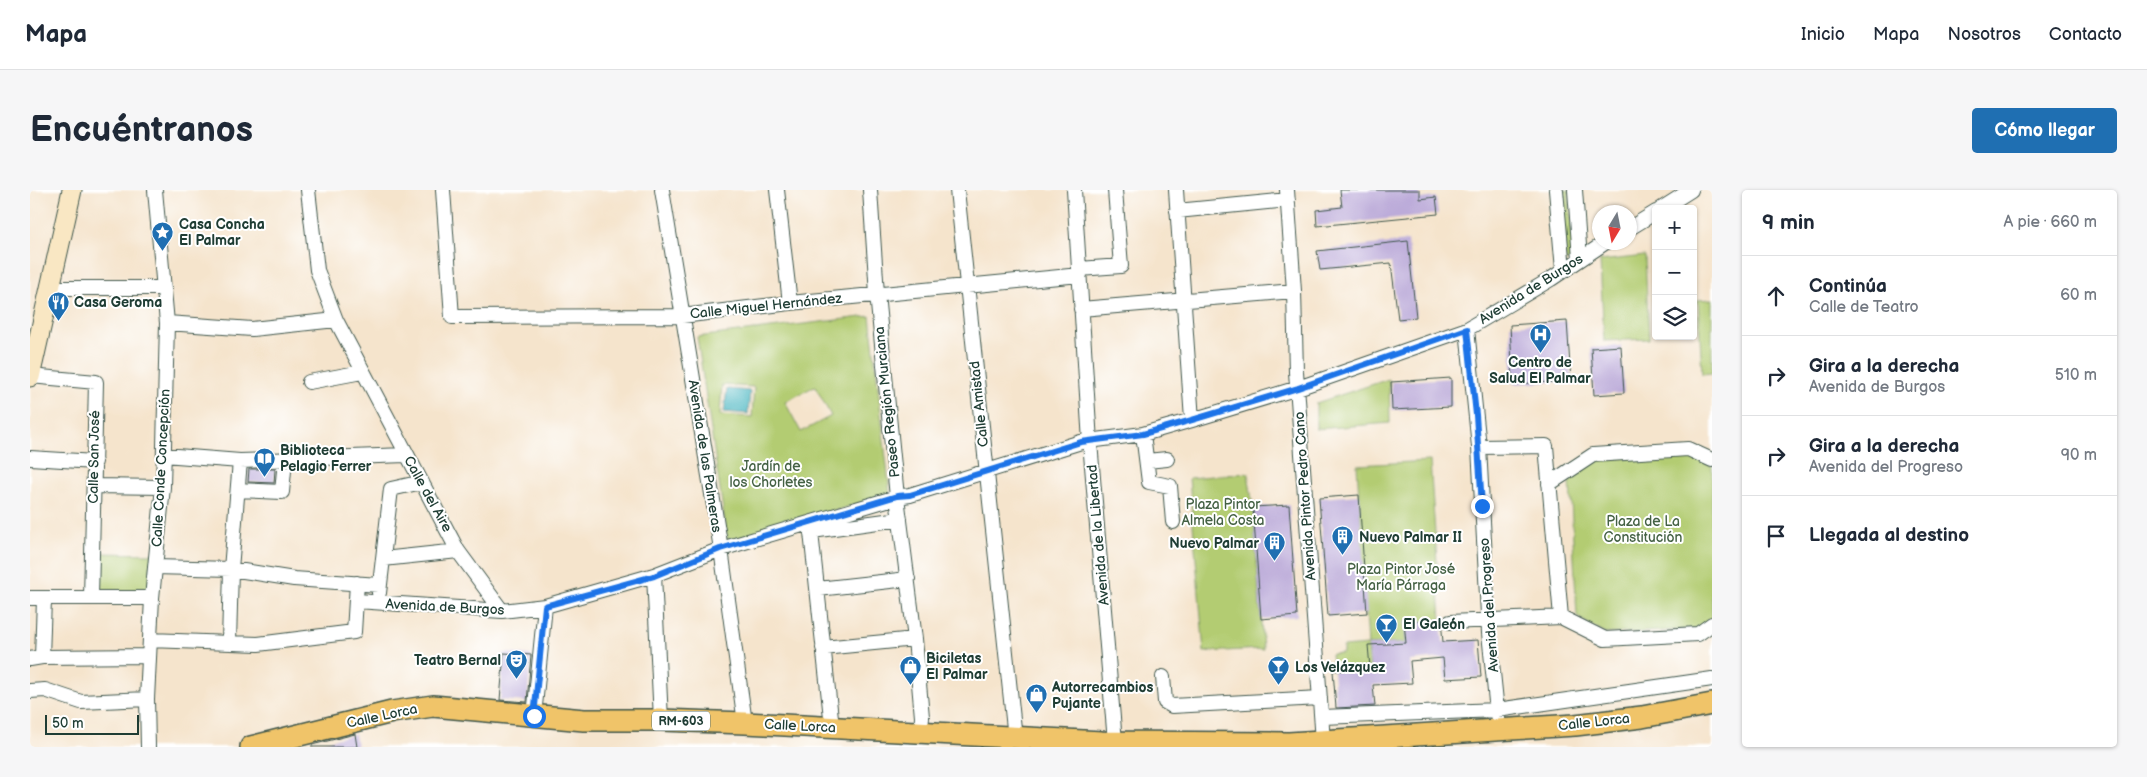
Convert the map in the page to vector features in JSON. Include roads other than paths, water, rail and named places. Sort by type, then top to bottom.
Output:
[{"type":"main road","name":"Calle Lorca","points":[[251,747],[392,712],[433,706],[584,720],[745,723],[1115,742],[1324,741],[1499,731],[1592,724],[1712,704]]},
{"type":"street","points":[[31,369],[72,190]]},
{"type":"street","name":"Calle Conde Concepción","points":[[148,747],[147,699],[152,598],[163,487],[167,323],[155,190]]},
{"type":"street","name":"Calle del Aire","points":[[308,190],[317,270],[336,320],[458,551],[502,611]]},
{"type":"street","name":"Calle Miguel Hernández","points":[[443,190],[452,317],[682,316],[1079,272]]},
{"type":"street","name":"Avenida de las Palmeras","points":[[662,190],[720,549],[745,723]]},
{"type":"street","points":[[777,190],[790,303]]},
{"type":"street","name":"Paseo Región Murciana","points":[[870,190],[876,294],[897,496],[915,639],[922,717],[921,732]]},
{"type":"street","name":"Calle Amistad","points":[[957,190],[1015,738]]},
{"type":"street","name":"Avenida de la Libertad","points":[[1077,190],[1079,272],[1090,442],[1115,742]]},
{"type":"street","points":[[1079,272],[1121,266],[1115,190]]},
{"type":"street","points":[[1176,190],[1192,420]]},
{"type":"street","points":[[1556,190],[1563,270]]},
{"type":"street","points":[[1575,190],[1580,259]]},
{"type":"street","points":[[1667,205],[1691,190]]},
{"type":"street","points":[[1177,211],[1287,195]]},
{"type":"street","name":"Avenida Pintor Pedro Cano","points":[[1287,195],[1298,388],[1324,741]]},
{"type":"street","points":[[1637,224],[1652,214]]},
{"type":"street","name":"Avenida de Burgos","points":[[357,601],[378,604],[502,611],[545,606],[654,576],[720,549],[811,527],[897,496],[910,495],[1081,442],[1143,434],[1298,388],[1467,329],[1594,250]]},
{"type":"street","points":[[50,288],[164,288]]},
{"type":"street","points":[[1081,309],[1184,299],[1294,292]]},
{"type":"street","points":[[167,323],[252,329],[336,320]]},
{"type":"street","name":"Avenida del Progreso","points":[[1467,329],[1479,448],[1488,621],[1499,731]]},
{"type":"street","name":"Calle San José","points":[[31,369],[96,382],[90,598]]},
{"type":"street","points":[[309,382],[362,372]]},
{"type":"street","points":[[1143,434],[1149,482],[1170,486],[1173,522]]},
{"type":"street","points":[[1479,448],[1546,446],[1561,617]]},
{"type":"street","points":[[1550,484],[1593,455],[1688,449],[1712,460]]},
{"type":"street","points":[[164,455],[240,461],[406,454]]},
{"type":"street","points":[[30,458],[95,462]]},
{"type":"street","points":[[1147,461],[1167,459]]},
{"type":"street","points":[[238,490],[282,492],[285,460]]},
{"type":"street","points":[[229,642],[231,569],[240,461]]},
{"type":"street","points":[[378,604],[391,489],[422,482]]},
{"type":"street","points":[[94,486],[163,487]]},
{"type":"street","points":[[832,727],[811,527],[900,519]]},
{"type":"street","points":[[383,559],[458,551]]},
{"type":"street","points":[[155,567],[231,569],[294,579],[379,585]]},
{"type":"street","points":[[654,576],[661,720]]},
{"type":"street","points":[[818,589],[908,579]]},
{"type":"street","points":[[150,640],[258,644],[354,632],[357,583]]},
{"type":"street","points":[[149,656],[36,653],[37,598],[152,598]]},
{"type":"street","points":[[534,716],[545,606]]},
{"type":"street","points":[[1450,622],[1561,617],[1604,639],[1698,634],[1712,624]]},
{"type":"street","points":[[823,648],[915,639]]},
{"type":"street","points":[[1164,678],[1165,702],[1172,706],[1320,698]]},
{"type":"street","name":"Calle Lorca","points":[[1322,717],[1497,710],[1712,679]]},
{"type":"street","points":[[30,690],[46,690],[81,702],[147,699]]},
{"type":"water","points":[[727,389],[750,391],[748,414],[724,412]]},
{"type":"place","name":"Casa Concha El Palmar","points":[[163,251]]},
{"type":"place","name":"Casa Geroma","points":[[58,321]]},
{"type":"place","name":"Centro de Salud El Palmar","points":[[1540,353]]},
{"type":"place","name":"Biblioteca Pelagio Ferrer","points":[[264,477]]},
{"type":"place","name":"Nuevo Palmar II","points":[[1343,556]]},
{"type":"place","name":"Nuevo Palmar","points":[[1275,562]]},
{"type":"place","name":"El Galeón","points":[[1387,643]]},
{"type":"place","name":"Teatro Bernal","points":[[517,679]]},
{"type":"place","name":"Biciletas El Palmar","points":[[910,685]]},
{"type":"place","name":"Los Velázquez","points":[[1279,686]]},
{"type":"place","name":"Autorrecambios Pujante","points":[[1036,714]]},
{"type":"park label","name":"Jardín de los Chorletes","points":[[771,474]]},
{"type":"park label","name":"Plaza Pintor Almela Costa","points":[[1223,512]]},
{"type":"park label","name":"Plaza de La Constitución","points":[[1643,530]]},
{"type":"park label","name":"Plaza Pintor José María Párraga","points":[[1401,578]]}]
